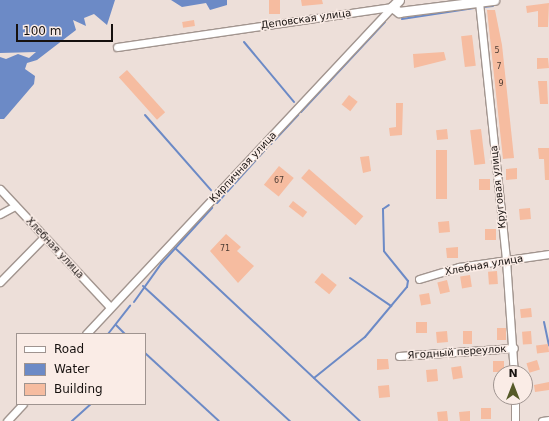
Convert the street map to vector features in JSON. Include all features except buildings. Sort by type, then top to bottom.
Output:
[{"type":"street","name":"Кирпичная улица","points":[[87,333],[399,0]]},
{"type":"street","name":"Деповская улица","points":[[117,47],[392,7],[399,12],[494,0]]},
{"type":"street","name":"Круговая улица","points":[[479,2],[506,260],[514,348],[514,365]]},
{"type":"street","name":"Хлебная улица","points":[[0,189],[110,307]]},
{"type":"street","points":[[0,214],[15,206]]},
{"type":"street","points":[[0,282],[44,237]]},
{"type":"street","name":"Хлебная улица","points":[[420,279],[506,260],[549,254]]},
{"type":"street","name":"Ягодный переулок","points":[[399,356],[514,348]]},
{"type":"street","points":[[7,421],[22,405]]},
{"type":"street","points":[[514,405],[515,421]]},
{"type":"street","points":[[542,421],[549,420]]},
{"type":"water","points":[[0,0],[115,0],[107,25],[94,14],[84,18],[86,26],[73,20],[76,30],[37,60],[27,63],[25,69],[35,76],[34,84],[4,119],[0,119],[0,57],[6,59],[18,54],[29,58],[36,52],[0,53]]},
{"type":"water","points":[[171,0],[227,0],[227,5],[210,10],[206,3],[182,7]]},
{"type":"waterway","points":[[483,7],[493,6]]},
{"type":"waterway","points":[[402,19],[474,8]]},
{"type":"waterway","points":[[301,112],[385,22]]},
{"type":"waterway","points":[[244,42],[294,102]]},
{"type":"waterway","points":[[145,115],[211,190]]},
{"type":"waterway","points":[[271,144],[298,115]]},
{"type":"waterway","points":[[217,203],[266,149]]},
{"type":"waterway","points":[[314,378],[365,337],[407,287],[408,281],[384,251],[383,209],[389,205]]},
{"type":"waterway","points":[[134,302],[161,264],[212,208]]},
{"type":"waterway","points":[[175,248],[360,421]]},
{"type":"waterway","points":[[350,278],[391,306]]},
{"type":"waterway","points":[[143,286],[290,421]]},
{"type":"waterway","points":[[109,333],[130,306]]},
{"type":"waterway","points":[[544,322],[549,345]]},
{"type":"waterway","points":[[116,325],[124,333]]},
{"type":"waterway","points":[[146,354],[219,421]]},
{"type":"waterway","points":[[72,421],[90,405]]}]
